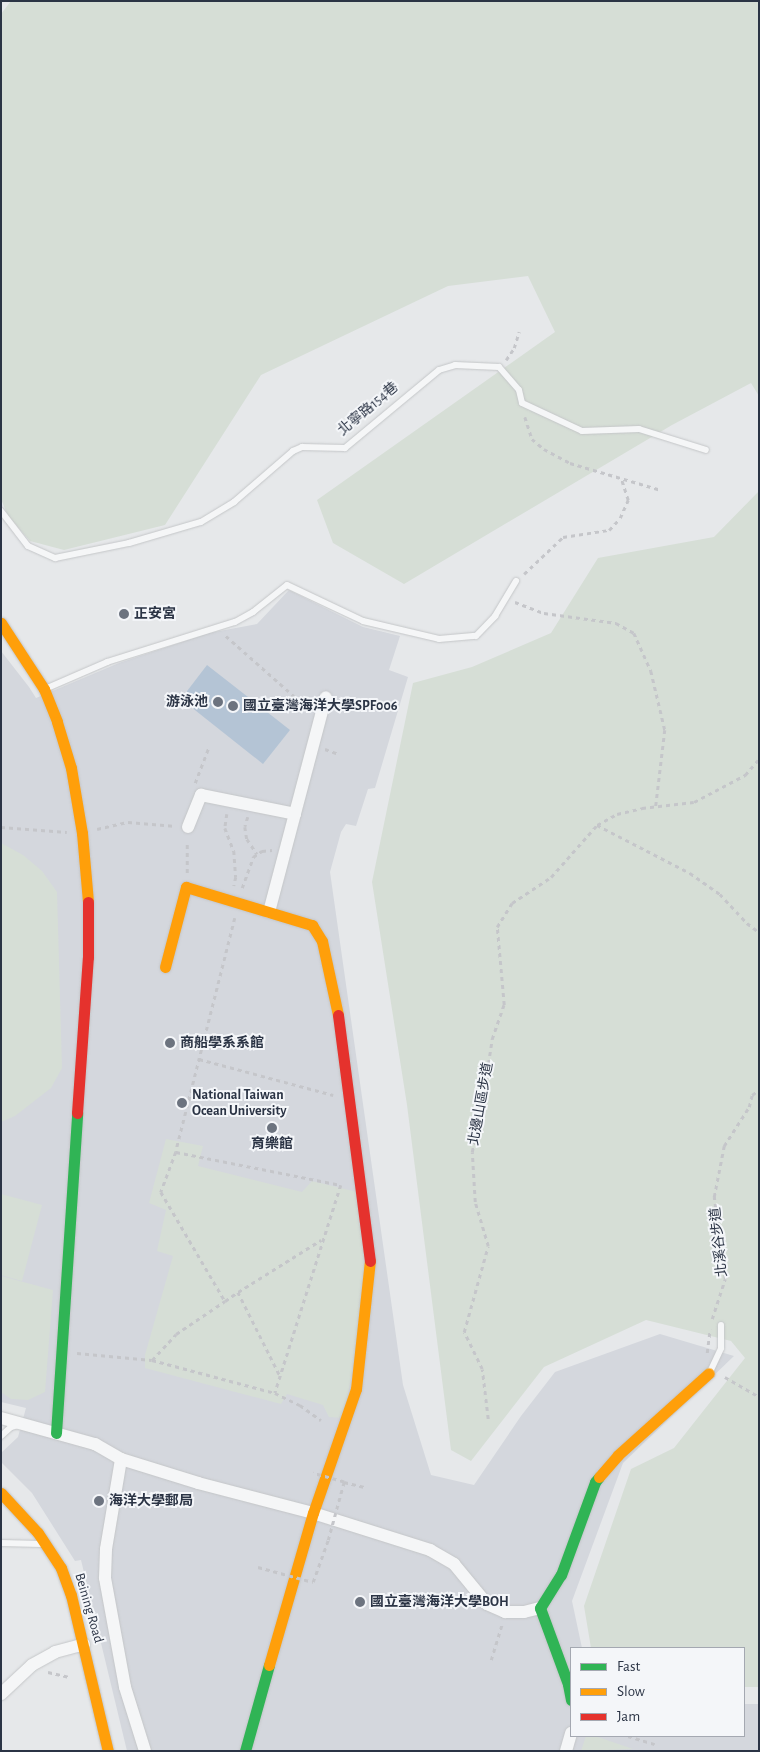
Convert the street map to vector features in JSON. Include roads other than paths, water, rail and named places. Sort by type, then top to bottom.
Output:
[{"type":"street","points":[[1,623],[44,689],[57,722],[71,768],[82,833],[88,893],[88,957],[56,1433]]},
{"type":"street","points":[[269,912],[294,814],[322,720],[326,697]]},
{"type":"street","points":[[188,827],[201,796],[253,804],[294,814]]},
{"type":"street","points":[[165,967],[186,887],[312,924],[322,941],[336,1004],[370,1260],[368,1294],[356,1389],[313,1513],[243,1749]]},
{"type":"street","points":[[1,1418],[95,1444],[122,1459],[198,1483],[313,1513],[430,1550],[454,1564],[487,1604],[505,1612],[524,1612],[540,1608],[561,1575],[594,1482],[618,1454],[710,1373]]},
{"type":"street","points":[[122,1459],[106,1549],[105,1578],[125,1687],[145,1751]]},
{"type":"street","name":"Beining Road","points":[[1,1493],[47,1544],[66,1580],[84,1644],[108,1751]]},
{"type":"street","points":[[540,1608],[568,1684],[570,1695]]},
{"type":"street","points":[[1,1694],[40,1661],[56,1652],[84,1644]]},
{"type":"street","points":[[566,1751],[570,1737]]},
{"type":"lane","name":"北寧路154巷","points":[[1,511],[28,546],[56,558],[129,543],[213,516],[234,502],[293,451],[302,447],[345,448],[439,370],[456,365],[499,367],[519,390],[522,402],[582,431],[638,429],[706,450]]},
{"type":"lane","points":[[44,689],[107,662],[235,622],[252,612],[287,585],[363,621],[439,639],[476,636],[495,616],[516,581]]},
{"type":"lane","points":[[710,1373],[721,1348],[721,1325]]},
{"type":"lane","points":[[1,1436],[11,1427],[22,1424]]},
{"type":"lane","points":[[1,1543],[47,1544]]},
{"type":"water","points":[[207,665],[290,730],[263,764],[181,699]]},
{"type":"place","name":"正安宮","points":[[124,614]]},
{"type":"place","name":"游泳池","points":[[218,702]]},
{"type":"place","name":"國立臺灣海洋大學SPF006","points":[[233,706]]},
{"type":"place","name":"商船學系系館","points":[[170,1043]]},
{"type":"place","name":"National Taiwan Ocean University","points":[[182,1103]]},
{"type":"place","name":"育樂館","points":[[272,1128]]},
{"type":"place","name":"海洋大學郵局","points":[[99,1501]]},
{"type":"place","name":"國立臺灣海洋大學BOH","points":[[360,1602]]}]
